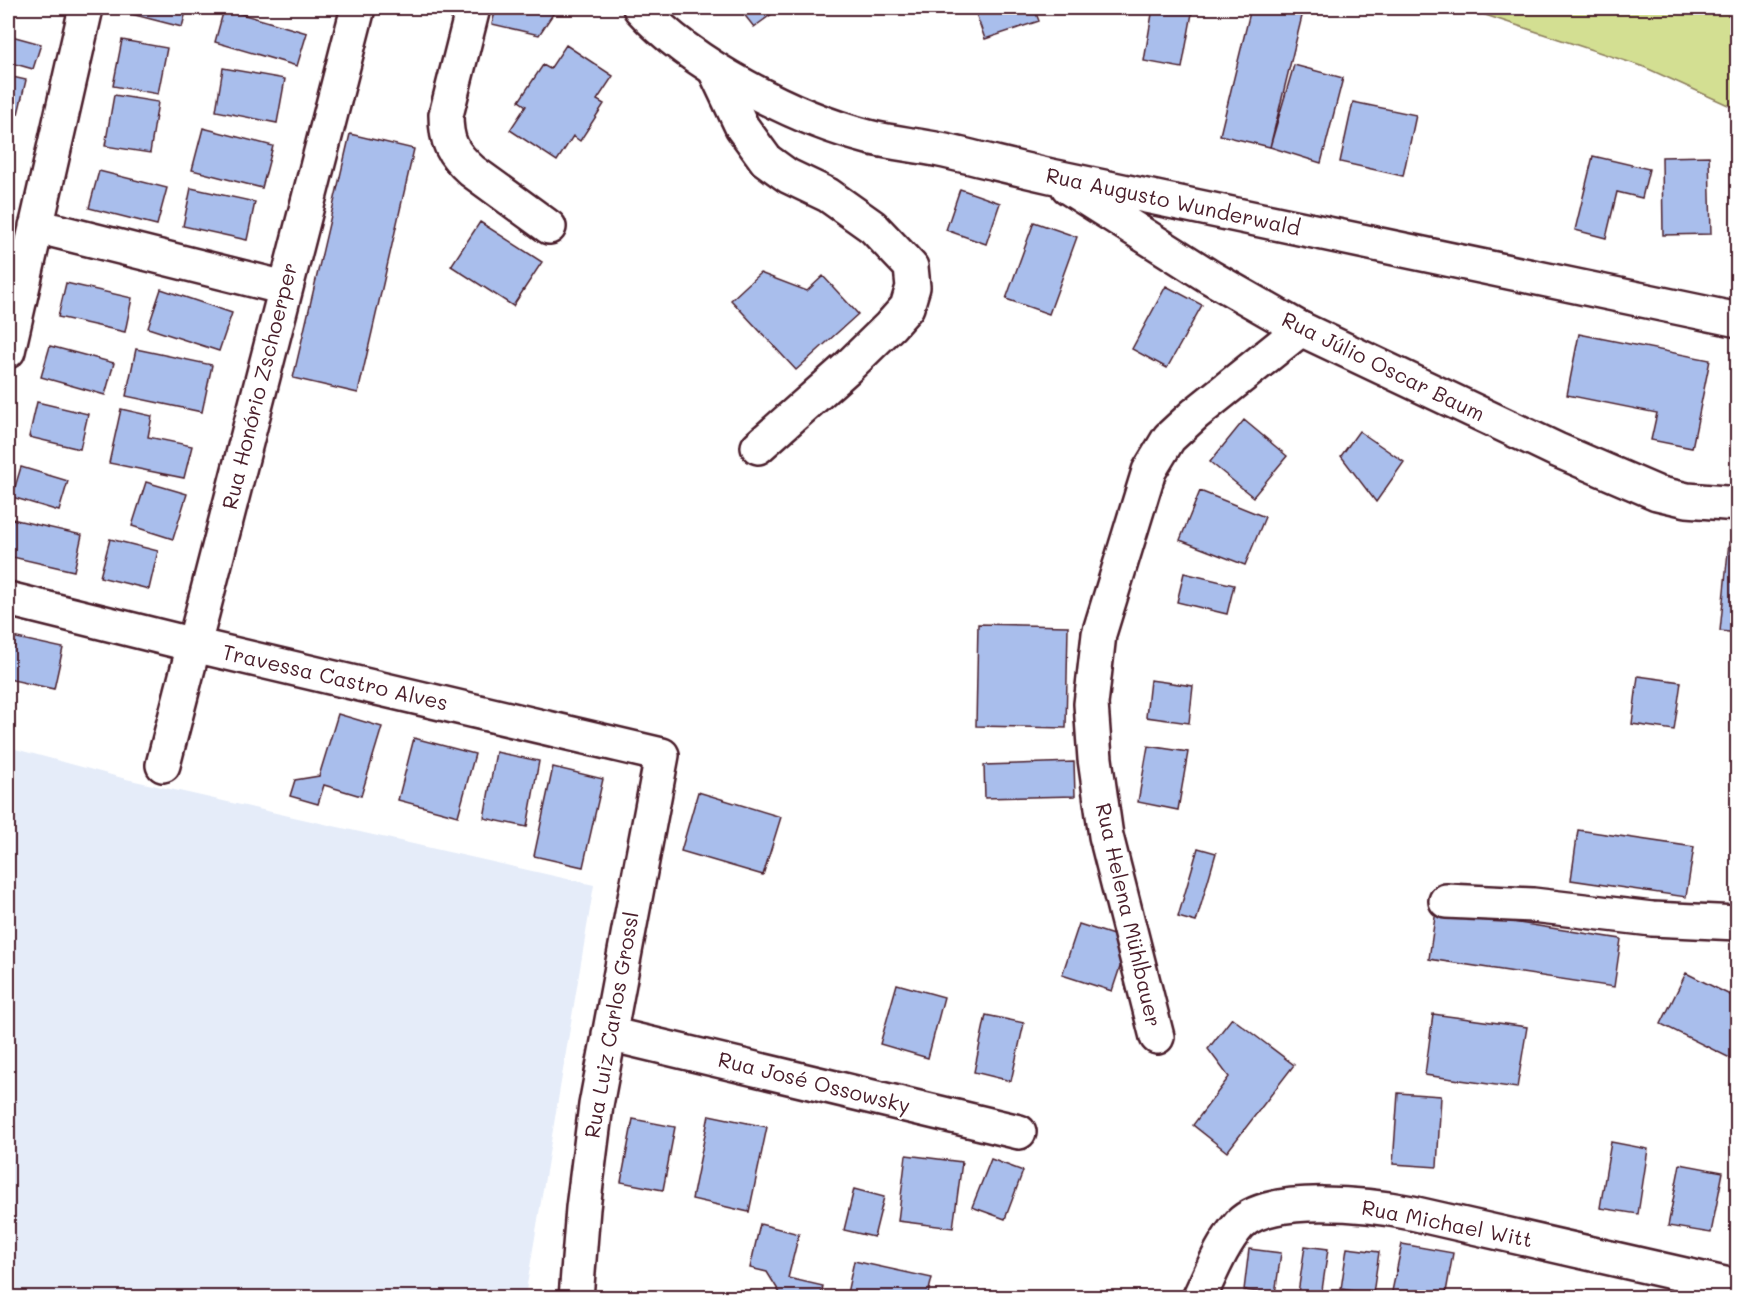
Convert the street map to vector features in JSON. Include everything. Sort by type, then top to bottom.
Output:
[{"type":"street","points":[[8,351],[86,8]]},
{"type":"street","name":"Rua Honório Zschoerper","points":[[163,765],[358,8]]},
{"type":"street","points":[[474,8],[446,115],[446,131],[451,147],[460,161],[472,171],[549,227]]},
{"type":"street","name":"Rua Augusto Wunderwald","points":[[640,8],[685,49],[715,70],[827,124],[868,137],[939,150],[1052,176],[1737,320]]},
{"type":"street","points":[[715,70],[742,127],[766,160],[788,176],[828,195],[873,227],[911,267],[913,287],[907,307],[848,368],[758,447]]},
{"type":"street","name":"Rua Júlio Oscar Baum","points":[[1052,176],[1210,277],[1301,329],[1623,480],[1657,493],[1687,500],[1737,504]]},
{"type":"street","points":[[36,226],[285,288]]},
{"type":"street","name":"Rua Helena Mühlbauer","points":[[1157,1037],[1106,836],[1095,759],[1091,704],[1099,634],[1149,471],[1169,438],[1195,414],[1301,329]]},
{"type":"street","name":"Travessa Castro Alves","points":[[8,598],[194,645],[662,755]]},
{"type":"street","name":"Rua Luiz Carlos Grossl","points":[[576,1298],[589,1154],[609,1034],[662,755]]},
{"type":"street","points":[[1446,902],[1533,905],[1652,919],[1737,922]]},
{"type":"street","name":"Rua José Ossowsky","points":[[609,1034],[1019,1132]]},
{"type":"street","name":"Rua Michael Witt","points":[[1199,1298],[1227,1242],[1241,1223],[1266,1211],[1316,1204],[1350,1204],[1403,1211],[1737,1287]]},
{"type":"shaded area","points":[[8,747],[126,779],[594,885],[525,1297],[8,1297]]},
{"type":"green space","points":[[1464,8],[1737,8],[1737,109],[1644,67]]},
{"type":"building","points":[[133,8],[187,8],[182,27],[131,14]]},
{"type":"building","points":[[496,8],[557,8],[539,35],[492,24]]},
{"type":"building","points":[[739,8],[780,8],[754,27]]},
{"type":"building","points":[[974,8],[1034,8],[1039,21],[985,39]]},
{"type":"building","points":[[1153,8],[1193,8],[1182,68],[1144,61]]},
{"type":"building","points":[[1251,8],[1304,8],[1270,147],[1220,135]]},
{"type":"building","points":[[224,9],[307,33],[297,66],[215,42]]},
{"type":"building","points":[[8,35],[41,44],[33,69],[8,62]]},
{"type":"building","points":[[122,40],[167,48],[158,94],[113,86]]},
{"type":"building","points":[[566,45],[613,76],[597,100],[604,104],[580,141],[573,136],[557,161],[510,130],[526,106],[519,101],[543,65],[550,69]]},
{"type":"building","points":[[1294,65],[1343,78],[1321,163],[1270,147]]},
{"type":"building","points":[[223,68],[285,79],[277,123],[216,111]]},
{"type":"building","points":[[8,76],[26,80],[18,114],[8,112]]},
{"type":"building","points":[[114,95],[158,102],[150,153],[105,146]]},
{"type":"building","points":[[1353,102],[1416,115],[1403,176],[1340,162]]},
{"type":"building","points":[[203,128],[273,146],[262,188],[192,170]]},
{"type":"building","points":[[350,134],[414,149],[358,393],[293,378]]},
{"type":"building","points":[[8,141],[15,142],[8,168]]},
{"type":"building","points":[[1593,156],[1649,169],[1642,198],[1617,192],[1606,238],[1575,230]]},
{"type":"building","points":[[1709,156],[1711,234],[1663,235],[1662,157]]},
{"type":"building","points":[[99,171],[167,188],[157,225],[89,208]]},
{"type":"building","points":[[191,188],[255,202],[247,240],[183,226]]},
{"type":"building","points":[[960,189],[1000,203],[986,244],[946,230]]},
{"type":"building","points":[[480,222],[542,262],[513,306],[451,266]]},
{"type":"building","points":[[1034,222],[1077,237],[1049,314],[1006,299]]},
{"type":"building","points":[[760,273],[807,291],[823,276],[858,314],[796,370],[731,300]]},
{"type":"building","points":[[66,283],[132,298],[125,332],[58,317]]},
{"type":"building","points":[[1166,286],[1202,305],[1167,368],[1132,349]]},
{"type":"building","points":[[161,289],[232,313],[219,351],[148,328]]},
{"type":"building","points":[[1579,334],[1710,360],[1692,448],[1651,440],[1657,413],[1567,395]]},
{"type":"building","points":[[50,346],[114,363],[105,395],[41,377]]},
{"type":"building","points":[[136,349],[212,365],[202,412],[126,396]]},
{"type":"building","points":[[37,402],[88,414],[80,449],[29,437]]},
{"type":"building","points":[[121,409],[152,416],[148,437],[192,446],[184,478],[109,463]]},
{"type":"building","points":[[1244,420],[1287,456],[1253,497],[1210,462]]},
{"type":"building","points":[[1359,431],[1404,462],[1376,502],[1341,456]]},
{"type":"building","points":[[21,467],[68,481],[59,511],[12,497]]},
{"type":"building","points":[[146,482],[187,494],[173,539],[132,526]]},
{"type":"building","points":[[1200,491],[1265,517],[1245,565],[1180,540]]},
{"type":"building","points":[[12,519],[82,535],[74,571],[8,556]]},
{"type":"building","points":[[110,539],[158,551],[149,589],[100,577]]},
{"type":"building","points":[[1729,542],[1738,543],[1738,633],[1720,631]]},
{"type":"building","points":[[1184,573],[1234,585],[1227,614],[1177,602]]},
{"type":"building","points":[[978,624],[1068,626],[1066,728],[976,726]]},
{"type":"building","points":[[8,636],[63,648],[54,689],[8,679]]},
{"type":"building","points":[[1638,676],[1681,682],[1674,730],[1632,724]]},
{"type":"building","points":[[1150,680],[1193,686],[1189,723],[1146,717]]},
{"type":"building","points":[[338,714],[382,727],[361,796],[324,785],[318,804],[290,796],[295,780],[319,776]]},
{"type":"building","points":[[414,738],[475,754],[458,816],[398,800]]},
{"type":"building","points":[[1148,746],[1188,752],[1178,810],[1138,802]]},
{"type":"building","points":[[496,752],[539,761],[527,827],[484,818]]},
{"type":"building","points":[[1074,762],[1075,796],[985,798],[984,765]]},
{"type":"building","points":[[553,767],[603,779],[583,867],[534,856]]},
{"type":"building","points":[[698,792],[781,817],[763,875],[681,851]]},
{"type":"building","points":[[1578,830],[1694,847],[1686,897],[1571,880]]},
{"type":"building","points":[[1198,848],[1216,853],[1196,922],[1178,917]]},
{"type":"building","points":[[1436,910],[1621,939],[1614,987],[1429,959]]},
{"type":"building","points":[[1079,924],[1129,940],[1112,991],[1062,975]]},
{"type":"building","points":[[1686,973],[1738,999],[1738,1053],[1734,1060],[1661,1024]]},
{"type":"building","points":[[897,984],[944,997],[928,1058],[880,1044]]},
{"type":"building","points":[[1433,1014],[1527,1027],[1517,1088],[1425,1075]]},
{"type":"building","points":[[986,1015],[1024,1023],[1011,1081],[974,1072]]},
{"type":"building","points":[[1232,1018],[1294,1065],[1227,1152],[1193,1125],[1229,1077],[1208,1049]]},
{"type":"building","points":[[1398,1093],[1441,1096],[1437,1167],[1393,1164]]},
{"type":"building","points":[[709,1115],[767,1127],[749,1212],[692,1199]]},
{"type":"building","points":[[633,1119],[675,1127],[663,1190],[621,1182]]},
{"type":"building","points":[[1611,1142],[1648,1149],[1638,1214],[1600,1208]]},
{"type":"building","points":[[906,1155],[962,1162],[953,1228],[898,1221]]},
{"type":"building","points":[[991,1159],[1023,1171],[1005,1219],[972,1207]]},
{"type":"building","points":[[1680,1164],[1723,1172],[1711,1233],[1668,1226]]},
{"type":"building","points":[[854,1189],[884,1197],[874,1237],[844,1230]]},
{"type":"building","points":[[760,1224],[799,1234],[788,1278],[823,1286],[820,1298],[783,1298],[767,1272],[750,1268]]},
{"type":"building","points":[[1402,1244],[1453,1253],[1445,1298],[1391,1296]]},
{"type":"building","points":[[1305,1246],[1328,1249],[1321,1297],[1298,1293]]},
{"type":"building","points":[[1347,1248],[1379,1252],[1373,1294],[1341,1289]]},
{"type":"building","points":[[1249,1249],[1281,1253],[1275,1294],[1244,1290]]},
{"type":"building","points":[[854,1261],[932,1278],[927,1298],[846,1298]]}]
